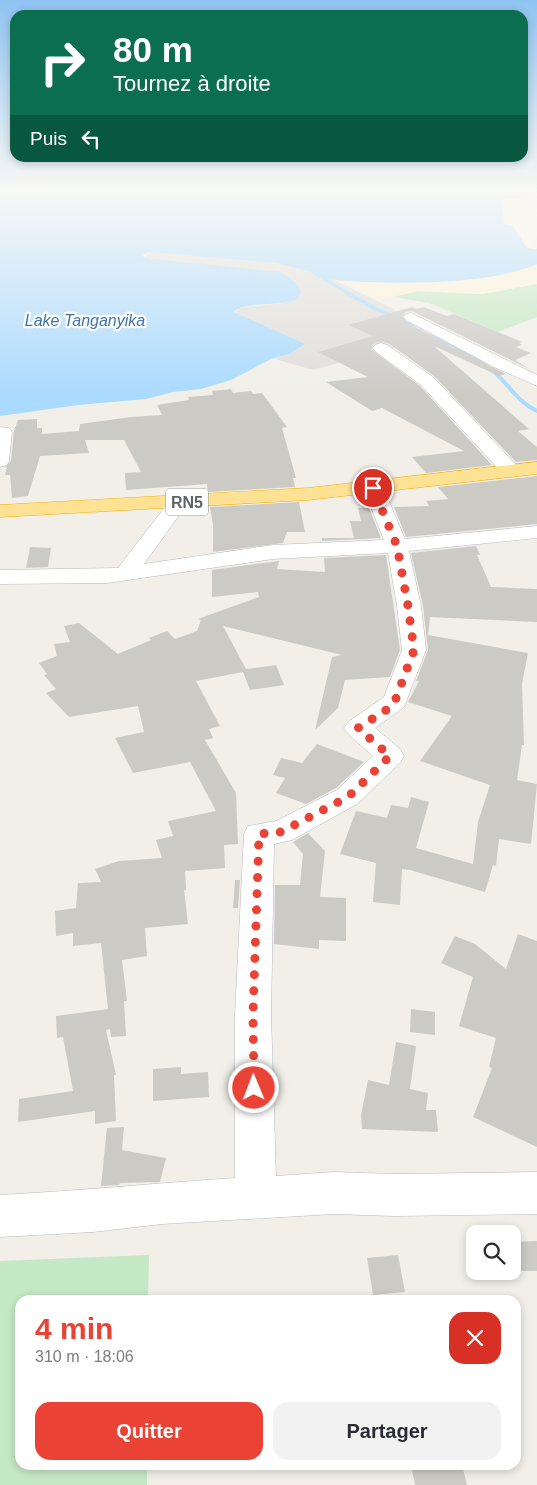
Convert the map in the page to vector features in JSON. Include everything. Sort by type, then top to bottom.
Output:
[{"type":"highway","name":"RN5","points":[[0,511],[308,494],[537,468]]},
{"type":"street","points":[[411,317],[500,364],[537,381]]},
{"type":"street","points":[[381,348],[427,381],[511,471]]},
{"type":"street","points":[[0,461],[4,432]]},
{"type":"street","points":[[256,1197],[253,1015],[259,834],[281,832],[348,797],[390,756],[358,728],[391,707],[414,650],[397,546],[373,488]]},
{"type":"street","points":[[125,574],[178,502]]},
{"type":"street","points":[[0,577],[107,576],[273,552],[397,546],[537,532]]},
{"type":"street","points":[[0,1216],[93,1211],[162,1203],[334,1193],[394,1195],[537,1193]]},
{"type":"shaded area","points":[[145,258],[222,258],[277,263],[326,276],[448,336],[419,341],[313,370],[275,359],[289,354],[304,344],[235,314],[239,308],[285,303]]},
{"type":"green space","points":[[537,284],[537,317],[498,332],[429,303],[394,297],[417,291],[482,294]]},
{"type":"green space","points":[[149,1255],[148,1295],[15,1295],[15,1470],[147,1470],[147,1485],[0,1485],[0,1261]]},
{"type":"sand","points":[[537,264],[537,284],[482,294],[417,291],[379,300],[340,280],[414,282],[467,280],[516,271]]},
{"type":"water","name":"Lake Tanganyika","points":[[0,258],[147,258],[280,272],[295,283],[301,292],[297,299],[282,303],[245,306],[234,312],[305,344],[289,354],[271,359],[231,380],[201,389],[173,392],[146,399],[78,405],[0,416]]},
{"type":"water","points":[[222,258],[537,258],[537,264],[489,277],[399,283],[318,278],[311,272],[277,263]]},
{"type":"building","points":[[412,307],[416,309],[424,307],[447,316],[454,314],[522,342],[519,343],[522,345],[516,347],[531,353],[515,360],[529,369],[412,311],[406,312],[402,316],[405,322],[506,374],[499,376],[434,346],[529,429],[518,431],[537,447],[537,460],[516,462],[434,376],[388,343],[382,341],[374,343],[371,349],[420,386],[492,465],[426,473],[412,457],[464,451],[382,408],[372,411],[326,382],[368,377],[318,352],[373,336],[348,325]]},
{"type":"building","points":[[231,389],[233,393],[251,391],[253,394],[262,393],[287,427],[282,428],[296,478],[293,478],[295,487],[208,492],[207,484],[126,490],[125,473],[141,472],[124,440],[85,440],[89,453],[40,456],[28,496],[12,498],[10,475],[5,475],[7,467],[5,467],[11,461],[14,431],[18,420],[37,419],[37,428],[42,428],[42,434],[79,431],[80,424],[162,415],[157,405],[189,400],[188,397],[213,395],[212,391]]},
{"type":"building","points":[[537,476],[537,524],[406,537],[394,507],[429,506],[426,501],[448,499],[438,487]]},
{"type":"building","points":[[299,502],[305,532],[287,532],[283,543],[213,552],[213,524],[210,507]]},
{"type":"building","points":[[358,508],[369,508],[381,538],[322,541],[322,538],[354,538],[350,521],[361,521]]},
{"type":"building","points":[[476,546],[480,555],[477,555],[491,587],[537,589],[537,622],[430,617],[428,635],[528,653],[522,684],[524,745],[522,745],[517,780],[537,784],[531,844],[499,839],[496,866],[493,865],[485,892],[402,869],[400,905],[373,902],[376,863],[340,854],[356,811],[387,818],[391,805],[408,808],[411,797],[429,802],[416,848],[473,864],[478,822],[490,785],[420,761],[452,716],[408,702],[419,681],[416,681],[428,650],[423,606],[411,553]]},
{"type":"building","points":[[30,547],[51,548],[48,567],[26,568]]},
{"type":"building","points":[[386,555],[400,650],[390,677],[345,680],[338,708],[315,730],[332,657],[342,655],[223,626],[246,669],[276,665],[284,685],[250,690],[243,672],[196,681],[220,726],[209,729],[213,738],[205,740],[236,793],[238,844],[224,845],[225,868],[185,871],[186,890],[184,890],[188,924],[145,928],[147,956],[122,960],[127,1001],[124,1001],[126,1036],[111,1037],[110,1029],[106,1030],[116,1075],[114,1075],[116,1121],[95,1124],[95,1111],[18,1122],[19,1099],[73,1091],[63,1037],[57,1038],[56,1016],[108,1009],[101,943],[73,946],[73,933],[56,936],[55,911],[76,908],[78,883],[101,882],[95,869],[119,861],[162,858],[156,840],[173,836],[168,821],[216,811],[190,762],[133,773],[115,738],[144,732],[138,706],[69,717],[46,693],[56,689],[44,675],[47,674],[39,663],[57,656],[54,644],[70,642],[64,626],[79,623],[118,654],[167,631],[175,639],[197,631],[201,620],[198,619],[259,597],[258,592],[212,597],[212,570],[279,561],[277,569],[325,572],[324,558]]},
{"type":"building","points":[[317,744],[364,762],[336,788],[306,804],[276,793],[285,778],[273,775],[281,758],[302,763]]},
{"type":"building","points":[[308,833],[325,851],[320,897],[346,898],[346,941],[319,940],[319,949],[274,944],[275,885],[300,885],[303,854],[293,842]]},
{"type":"building","points":[[235,880],[240,880],[238,908],[233,908]]},
{"type":"building","points":[[518,934],[537,941],[537,1147],[473,1117],[492,1068],[489,1067],[496,1038],[459,1026],[473,977],[441,963],[455,936],[475,944],[506,969]]},
{"type":"building","points":[[411,1009],[435,1012],[435,1035],[410,1032]]},
{"type":"building","points":[[396,1042],[416,1046],[410,1089],[428,1093],[426,1110],[436,1110],[438,1132],[362,1129],[361,1115],[368,1080],[389,1085]]},
{"type":"building","points":[[181,1067],[181,1074],[208,1072],[209,1097],[153,1101],[153,1069]]},
{"type":"building","points":[[124,1127],[122,1150],[166,1158],[160,1182],[120,1183],[119,1185],[101,1186],[107,1128]]},
{"type":"building","points":[[537,1241],[537,1271],[521,1271],[521,1242]]},
{"type":"building","points":[[398,1255],[405,1292],[373,1295],[367,1258]]},
{"type":"building","points":[[412,1470],[463,1470],[467,1485],[415,1485]]},
{"type":"waterway","points":[[324,279],[348,293]]},
{"type":"waterway","points":[[346,292],[378,310],[417,325]]},
{"type":"waterway","points":[[433,334],[480,361]]},
{"type":"waterway","points":[[492,370],[523,402],[537,411]]},
{"type":"route","points":[[254,1088],[253,1015],[259,834],[281,832],[348,797],[390,756],[358,728],[372,717],[391,707],[414,650],[397,546],[373,488]]}]
